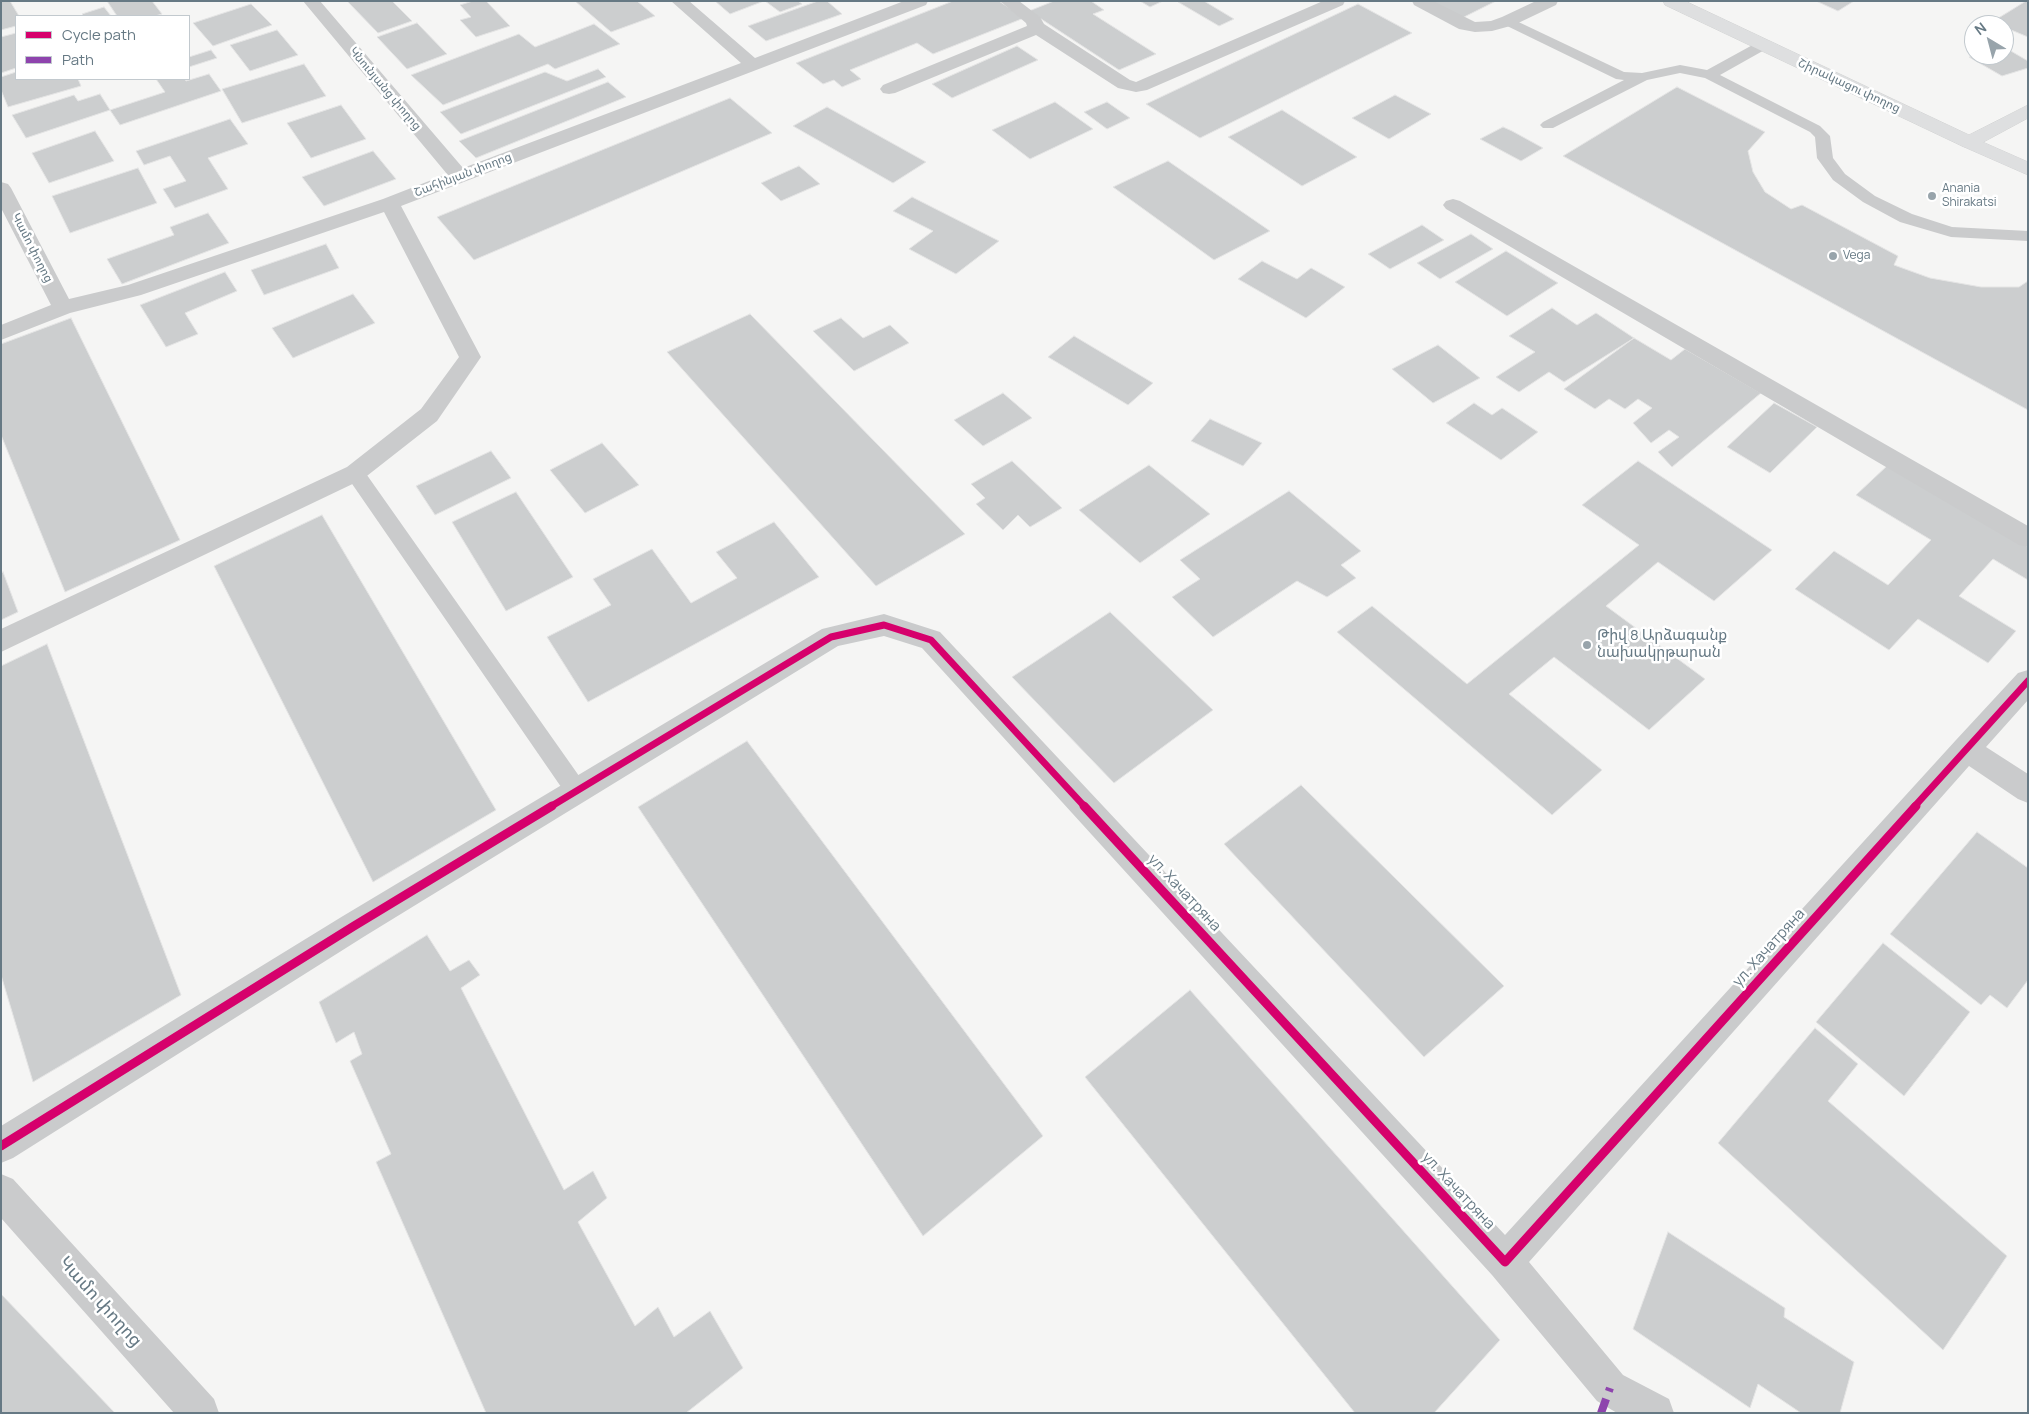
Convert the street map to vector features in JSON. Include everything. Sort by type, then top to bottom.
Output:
[{"type":"main road","name":"Շիրակացու փողոց","points":[[1671,1],[2028,169]]},
{"type":"main road","points":[[1969,142],[2028,110]]},
{"type":"street","name":"Կնունյանց փողոց","points":[[311,1],[459,176]]},
{"type":"street","points":[[678,1],[752,64]]},
{"type":"street","name":"Շահինյան փողոց","points":[[1,332],[62,308],[134,290],[390,203],[920,1]]},
{"type":"street","points":[[1008,1],[1034,21],[1036,27],[1124,84],[1136,87],[1147,85],[1337,1]]},
{"type":"street","points":[[1420,1],[1465,25],[1492,26],[1508,21],[1550,1]]},
{"type":"street","points":[[889,88],[1033,30],[1036,27]]},
{"type":"street","name":"Կամո փողոց","points":[[1,188],[62,308]]},
{"type":"street","points":[[1,641],[355,472],[429,415],[470,357],[390,203]]},
{"type":"street","points":[[1453,205],[2028,538]]},
{"type":"street","name":"ул. Хачатряна","points":[[1,1146],[354,926],[831,637],[884,624],[931,640],[1505,1262],[2028,680]]},
{"type":"street","points":[[1966,749],[2028,790]]},
{"type":"street","name":"Կամո փողոց","points":[[1,1191],[200,1413]]},
{"type":"street","points":[[1505,1262],[1612,1400],[1655,1413]]},
{"type":"lane","points":[[1508,21],[1611,72],[1621,76],[1642,78]]},
{"type":"lane","points":[[1709,75],[1763,45]]},
{"type":"lane","points":[[1548,125],[1642,78],[1680,69],[1709,75],[1815,129],[1822,136],[1825,158],[1839,177],[1869,199],[1906,218],[1951,232],[2028,236]]},
{"type":"lane","points":[[355,472],[576,790]]},
{"type":"building","points":[[1,1],[10,1],[18,15],[15,15],[15,26],[1,30]]},
{"type":"building","points":[[107,1],[152,1],[162,14],[158,15],[116,15]]},
{"type":"building","points":[[347,1],[392,1],[412,21],[378,33]]},
{"type":"building","points":[[473,1],[486,1],[510,26],[476,37],[460,20],[471,17],[460,5]]},
{"type":"building","points":[[575,1],[637,1],[655,16],[611,32]]},
{"type":"building","points":[[715,1],[764,1],[730,14]]},
{"type":"building","points":[[765,1],[798,1],[802,4],[780,12]]},
{"type":"building","points":[[818,1],[827,1],[842,14],[766,41],[748,26]]},
{"type":"building","points":[[953,1],[999,1],[1024,18],[933,54],[917,43],[850,70],[861,79],[842,87],[834,80],[823,84],[796,63]]},
{"type":"building","points":[[1054,1],[1091,1],[1104,10],[1093,14],[1156,54],[1119,70],[1029,11]]},
{"type":"building","points":[[1140,1],[1163,1],[1150,7]]},
{"type":"building","points":[[1204,1],[1234,19],[1219,26],[1178,2]]},
{"type":"building","points":[[1427,1],[1496,1],[1460,19]]},
{"type":"building","points":[[1816,1],[1854,1],[1838,11]]},
{"type":"building","points":[[2028,1],[2028,37],[2014,31],[2014,15],[2003,15]]},
{"type":"building","points":[[251,4],[272,25],[213,46],[193,23]]},
{"type":"building","points":[[1358,4],[1412,33],[1200,138],[1146,104]]},
{"type":"building","points":[[104,7],[110,15],[83,15]]},
{"type":"building","points":[[417,23],[447,54],[407,69],[377,37]]},
{"type":"building","points":[[594,24],[620,44],[555,69],[548,64],[443,105],[411,75],[519,34],[535,47]]},
{"type":"building","points":[[277,30],[298,55],[250,71],[230,45]]},
{"type":"building","points":[[15,33],[15,68],[1,73],[1,37]]},
{"type":"building","points":[[1017,46],[1038,60],[952,98],[932,84]]},
{"type":"building","points":[[211,50],[217,58],[190,67],[190,57]]},
{"type":"building","points":[[2014,53],[2028,61],[2028,68],[2002,76],[1983,65],[2014,65]]},
{"type":"building","points":[[304,64],[326,96],[242,123],[222,89]]},
{"type":"building","points":[[598,69],[606,77],[461,134],[440,112],[545,72],[567,81]]},
{"type":"building","points":[[15,72],[15,80],[78,80],[81,86],[8,107],[1,90],[1,77]]},
{"type":"building","points":[[209,74],[221,91],[120,125],[110,110],[165,92],[157,80],[190,80]]},
{"type":"building","points":[[608,82],[626,97],[476,158],[459,141]]},
{"type":"building","points":[[1677,87],[1765,132],[1748,151],[1753,172],[1765,192],[1791,209],[1802,205],[1898,256],[1894,265],[1930,278],[1981,287],[2019,287],[2028,281],[2028,410],[1563,156]]},
{"type":"building","points":[[100,94],[110,110],[26,138],[12,115],[74,95],[78,101]]},
{"type":"building","points":[[1395,95],[1431,114],[1389,139],[1352,118]]},
{"type":"building","points":[[730,98],[772,133],[474,260],[437,217]]},
{"type":"building","points":[[1055,102],[1093,129],[1030,159],[992,130]]},
{"type":"building","points":[[1107,102],[1130,118],[1107,129],[1084,112]]},
{"type":"building","points":[[341,105],[366,139],[311,158],[287,123]]},
{"type":"building","points":[[827,107],[926,162],[893,183],[793,126]]},
{"type":"building","points":[[1282,110],[1357,157],[1302,186],[1228,137]]},
{"type":"building","points":[[230,119],[248,144],[208,158],[228,189],[175,208],[163,189],[186,181],[170,156],[144,165],[136,151]]},
{"type":"building","points":[[1503,127],[1543,148],[1521,161],[1480,139]]},
{"type":"building","points":[[95,131],[114,161],[49,183],[32,153]]},
{"type":"building","points":[[373,151],[396,179],[324,206],[302,177]]},
{"type":"building","points":[[1168,161],[1270,231],[1214,260],[1113,187]]},
{"type":"building","points":[[799,166],[820,184],[781,201],[761,183]]},
{"type":"building","points":[[138,168],[157,203],[70,233],[52,196]]},
{"type":"building","points":[[912,197],[999,241],[956,274],[909,249],[933,231],[893,211]]},
{"type":"building","points":[[208,213],[229,243],[122,284],[107,259],[174,235],[170,227]]},
{"type":"building","points":[[1422,225],[1444,240],[1390,269],[1368,254]]},
{"type":"building","points":[[1471,234],[1493,249],[1440,279],[1417,263]]},
{"type":"building","points":[[326,244],[339,268],[264,295],[251,270]]},
{"type":"building","points":[[1506,251],[1558,283],[1507,316],[1455,282]]},
{"type":"building","points":[[1262,261],[1297,279],[1311,268],[1345,287],[1306,318],[1238,279]]},
{"type":"building","points":[[225,272],[237,291],[185,313],[198,334],[166,347],[140,305]]},
{"type":"building","points":[[353,294],[375,323],[293,358],[272,328]]},
{"type":"building","points":[[1552,308],[1577,325],[1596,313],[1634,338],[1564,382],[1549,372],[1519,392],[1496,377],[1535,352],[1509,336]]},
{"type":"building","points":[[750,314],[965,534],[876,586],[667,352]]},
{"type":"building","points":[[71,318],[180,540],[65,592],[1,435],[1,344]]},
{"type":"building","points":[[841,318],[863,338],[890,325],[909,343],[854,371],[813,331]]},
{"type":"building","points":[[1074,336],[1153,383],[1128,405],[1048,357]]},
{"type":"building","points":[[1634,338],[1671,360],[1685,349],[1761,393],[1672,467],[1658,452],[1679,437],[1669,430],[1651,443],[1633,423],[1652,408],[1638,399],[1625,409],[1609,399],[1595,409],[1564,389]]},
{"type":"building","points":[[1438,345],[1480,378],[1433,403],[1392,369]]},
{"type":"building","points":[[1003,393],[1032,418],[983,446],[954,420]]},
{"type":"building","points":[[1474,403],[1492,415],[1502,408],[1538,432],[1501,460],[1446,423]]},
{"type":"building","points":[[1774,403],[1817,427],[1770,473],[1727,447]]},
{"type":"building","points":[[1210,419],[1262,443],[1243,466],[1191,441]]},
{"type":"building","points":[[602,443],[639,485],[585,513],[550,470]]},
{"type":"building","points":[[491,451],[511,478],[435,515],[416,486]]},
{"type":"building","points":[[1012,461],[1062,508],[1030,527],[1018,515],[1003,530],[976,504],[985,498],[971,484]]},
{"type":"building","name":"Թիվ 8 Արձագանք նախակրթարան","points":[[1638,461],[1772,550],[1714,601],[1658,562],[1606,606],[1705,679],[1649,730],[1554,657],[1509,694],[1602,770],[1552,815],[1337,632],[1372,606],[1467,684],[1639,545],[1582,505]]},
{"type":"building","points":[[1149,465],[1210,514],[1140,563],[1079,510]]},
{"type":"building","points":[[1888,465],[2028,547],[2028,580],[1993,559],[1959,596],[2016,631],[1988,663],[1918,619],[1889,650],[1795,589],[1834,551],[1888,585],[1931,540],[1856,495]]},
{"type":"building","points":[[1289,491],[1361,551],[1341,565],[1356,578],[1327,597],[1297,581],[1213,637],[1172,597],[1200,579],[1180,560]]},
{"type":"building","points":[[516,492],[573,577],[506,611],[452,522]]},
{"type":"building","points":[[322,515],[496,810],[373,882],[214,566]]},
{"type":"building","points":[[774,522],[819,577],[588,702],[547,637],[611,605],[593,579],[652,549],[691,603],[737,578],[716,552]]},
{"type":"building","points":[[3,572],[18,612],[1,620],[1,573]]},
{"type":"building","points":[[1110,612],[1213,710],[1114,783],[1012,677]]},
{"type":"building","points":[[47,644],[181,995],[33,1082],[1,975],[1,666]]},
{"type":"building","points":[[747,741],[1043,1136],[923,1236],[638,807]]},
{"type":"building","points":[[1301,785],[1504,986],[1424,1057],[1224,844]]},
{"type":"building","points":[[1977,832],[2028,868],[2028,980],[2007,1008],[1990,995],[1981,1005],[1890,934]]},
{"type":"building","points":[[427,935],[450,971],[469,960],[480,975],[461,988],[564,1190],[593,1171],[607,1198],[578,1222],[635,1326],[658,1307],[674,1337],[710,1311],[743,1368],[686,1413],[486,1413],[376,1162],[391,1154],[350,1061],[362,1054],[354,1032],[336,1043],[319,1002]]},
{"type":"building","points":[[1883,943],[1970,1012],[1904,1096],[1816,1022]]},
{"type":"building","points":[[1190,990],[1500,1340],[1434,1413],[1355,1413],[1085,1077]]},
{"type":"building","points":[[1815,1028],[1858,1064],[1828,1101],[2007,1256],[1943,1350],[1718,1143]]},
{"type":"building","points":[[1668,1232],[1785,1308],[1784,1317],[1854,1362],[1840,1413],[1801,1413],[1758,1384],[1750,1408],[1633,1329]]},
{"type":"building","points":[[1,1294],[115,1413],[1,1413]]},
{"type":"marked path","points":[[1601,1413],[1610,1388]]},
{"type":"cycle path","points":[[1,1146],[354,926],[831,637],[884,625],[931,640],[1505,1262],[2028,681]]},
{"type":"place","name":"Anania Shirakatsi","points":[[1932,196]]},
{"type":"place","name":"Vega","points":[[1833,256]]},
{"type":"place","name":"Թիվ 8 Արձագանք նախակրթարան","points":[[1587,645]]}]
